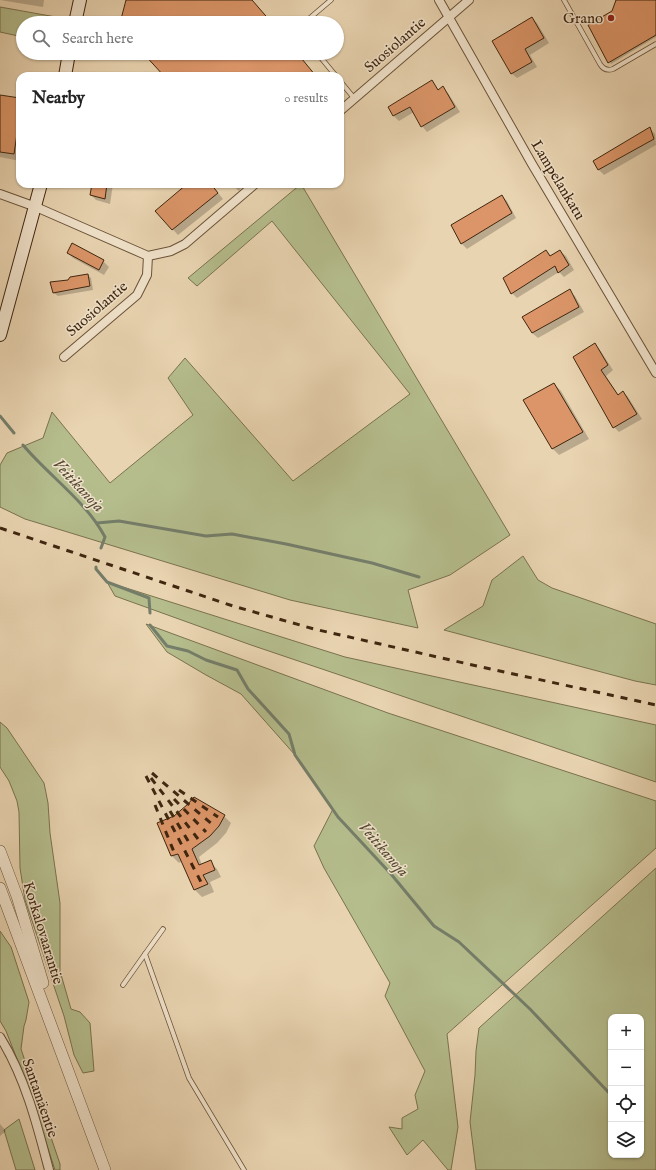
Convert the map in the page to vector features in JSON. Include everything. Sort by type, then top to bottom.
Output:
[{"type":"main road","points":[[77,16],[80,0]]},
{"type":"main road","points":[[65,72],[67,60]]},
{"type":"main road","points":[[0,335],[40,188]]},
{"type":"street","name":"Lampelankatu","points":[[439,0],[532,164],[656,373]]},
{"type":"street","name":"Suosiolantie","points":[[344,108],[470,0]]},
{"type":"street","points":[[0,194],[36,207],[148,256],[171,251],[185,244],[250,188]]},
{"type":"street","name":"Suosiolantie","points":[[64,356],[137,295],[147,275],[148,256]]},
{"type":"street","name":"Korkalovaarantie","points":[[0,851],[17,896],[51,1009],[51,1026]]},
{"type":"street","name":"Korkalovaarantie","points":[[0,888],[105,1170]]},
{"type":"street","name":"Santamäentie","points":[[0,1037],[9,1051],[32,1108],[49,1170]]},
{"type":"lane","points":[[312,16],[331,0]]},
{"type":"lane","points":[[564,0],[602,66],[607,70],[613,69],[656,44]]},
{"type":"lane","points":[[322,60],[333,72]]},
{"type":"lane","points":[[344,86],[355,99]]},
{"type":"lane","points":[[123,986],[163,928]]},
{"type":"lane","points":[[145,954],[189,1078],[244,1170]]},
{"type":"green space","points":[[0,7],[50,16],[16,16],[16,35],[0,32]]},
{"type":"green space","points":[[296,188],[303,188],[510,535],[450,575],[408,590],[418,628],[290,600],[25,519],[0,507],[0,465],[7,453],[43,438],[52,412],[110,483],[193,415],[168,378],[185,358],[293,481],[410,394],[272,221],[197,286],[188,278]]},
{"type":"green space","points":[[523,556],[538,580],[552,588],[656,624],[656,685],[635,681],[444,630],[483,606],[492,580]]},
{"type":"green space","points":[[107,582],[345,657],[656,725],[656,782],[251,645],[115,596]]},
{"type":"green space","points":[[146,624],[388,713],[656,801],[656,848],[447,1034],[458,1127],[451,1170],[448,1170],[423,1140],[407,1155],[389,1127],[402,1129],[402,1118],[418,1109],[415,1095],[425,1071],[385,996],[390,983],[324,868],[314,846],[333,809],[295,755],[241,694],[167,652]]},
{"type":"green space","points":[[0,722],[7,728],[44,783],[48,803],[50,833],[60,903],[60,971],[71,1009],[80,1012],[90,1023],[94,1071],[83,1073],[74,1055],[64,1016],[25,900],[20,868],[19,812],[17,801],[9,781],[0,767]]},
{"type":"green space","points":[[656,868],[656,1170],[476,1170],[470,1122],[479,1028]]},
{"type":"green space","points":[[0,931],[11,947],[29,1002],[21,1049],[60,1164],[60,1170],[55,1170],[28,1087],[6,1031],[0,1021]]},
{"type":"green space","points":[[19,1119],[35,1170],[16,1170],[4,1130]]},
{"type":"building","points":[[126,0],[252,0],[266,16],[122,16]]},
{"type":"building","points":[[616,0],[656,0],[656,35],[608,63],[588,25],[612,11]]},
{"type":"building","points":[[532,17],[544,38],[525,49],[532,62],[511,74],[492,41]]},
{"type":"building","points":[[149,60],[303,60],[313,72],[160,72]]},
{"type":"building","points":[[432,80],[438,90],[443,86],[455,107],[421,127],[410,107],[393,116],[388,107]]},
{"type":"building","points":[[0,95],[16,97],[16,141],[14,154],[0,152]]},
{"type":"building","points":[[650,127],[654,139],[598,170],[593,161]]},
{"type":"building","points":[[91,188],[106,188],[105,199],[90,195]]},
{"type":"building","points":[[182,188],[214,188],[218,193],[172,230],[155,211]]},
{"type":"building","points":[[502,195],[512,213],[461,244],[451,225]]},
{"type":"building","points":[[72,243],[104,260],[99,270],[67,253]]},
{"type":"building","points":[[546,250],[550,256],[560,250],[569,265],[558,273],[555,266],[511,294],[503,278]]},
{"type":"building","points":[[88,274],[90,286],[53,293],[50,282],[68,280],[70,277]]},
{"type":"building","points":[[570,289],[579,307],[532,333],[522,317]]},
{"type":"building","points":[[595,343],[608,365],[601,370],[618,395],[623,391],[637,414],[613,428],[573,357]]},
{"type":"building","points":[[554,383],[583,432],[552,449],[523,400]]},
{"type":"building","points":[[194,797],[225,815],[219,826],[210,836],[192,849],[199,865],[211,860],[215,870],[203,875],[208,884],[194,890],[178,854],[171,856],[157,823],[174,816]]},
{"type":"waterway","name":"Veitikanoja","points":[[0,416],[14,433]]},
{"type":"waterway","name":"Veitikanoja","points":[[23,445],[88,512],[105,537],[101,548]]},
{"type":"waterway","points":[[97,523],[119,521],[206,536],[232,534],[372,563],[419,577]]},
{"type":"waterway","name":"Veitikanoja","points":[[96,567],[107,582],[149,598],[150,613]]},
{"type":"waterway","name":"Veitikanoja","points":[[150,625],[167,646],[188,651],[206,660],[237,670],[248,689],[289,734],[295,755],[338,817],[391,874],[434,926],[459,942],[530,1009],[608,1092]]},
{"type":"railway","points":[[0,528],[233,606],[314,629],[656,705]]},
{"type":"railway","points":[[152,773],[213,825]]},
{"type":"railway","points":[[146,776],[201,882]]},
{"type":"railway","points":[[151,778],[198,839]]},
{"type":"railway","points":[[179,790],[218,817]]},
{"type":"railway","points":[[174,799],[206,832]]},
{"type":"railway","points":[[155,805],[174,852]]},
{"type":"railway","points":[[170,811],[190,844]]},
{"type":"place","name":"Grano","points":[[611,18]]}]
